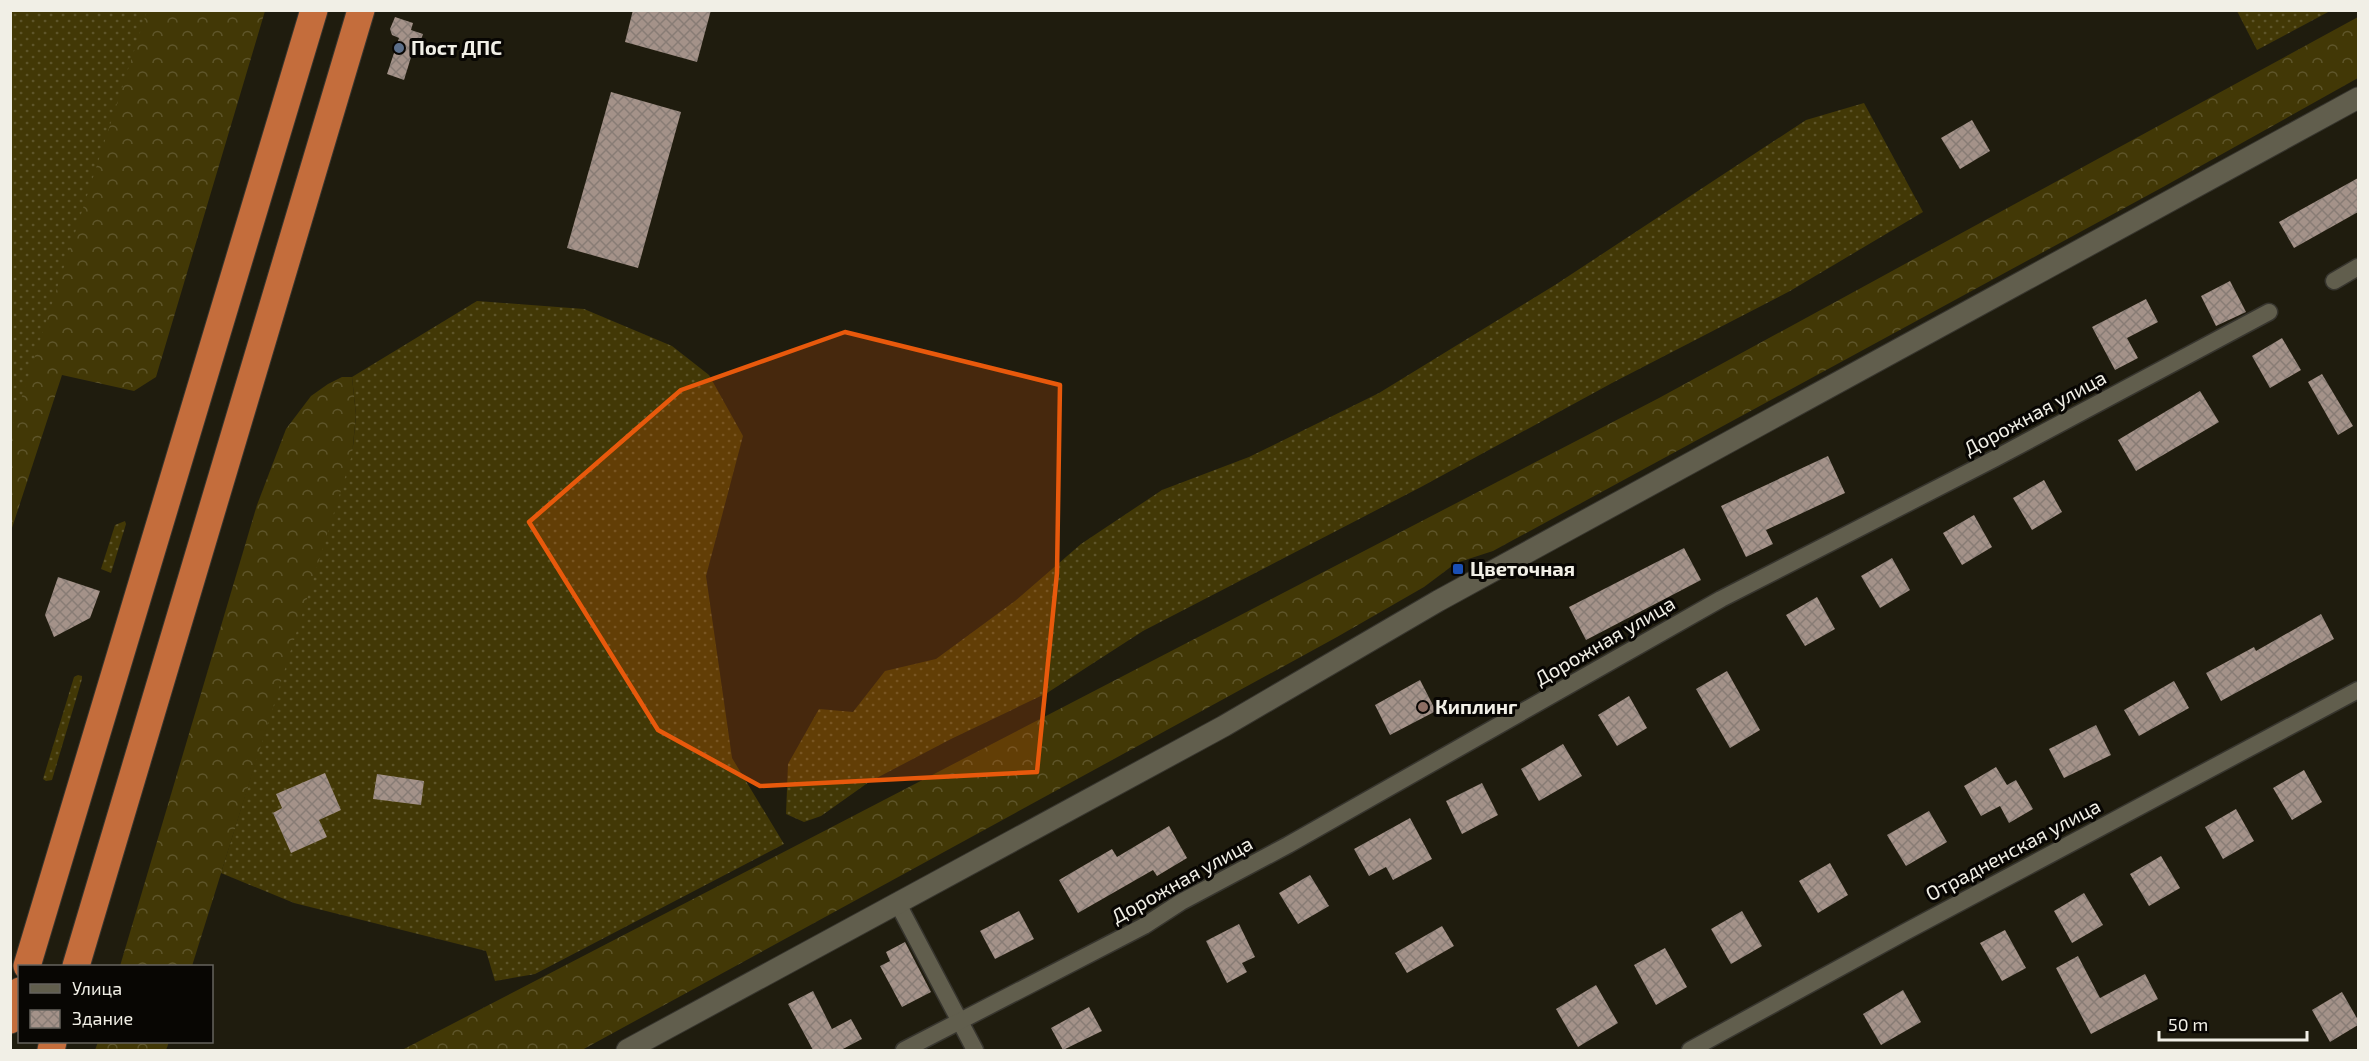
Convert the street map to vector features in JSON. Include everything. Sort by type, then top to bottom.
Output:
[{"type":"highway","points":[[27,965],[314,10]]},
{"type":"highway","points":[[76,965],[362,10]]},
{"type":"highway","points":[[10,1020],[18,997]]},
{"type":"street","points":[[627,1050],[1224,726],[1438,601],[2358,98]]},
{"type":"street","points":[[2334,281],[2358,267]]},
{"type":"street","name":"Дорожная улица","points":[[904,1050],[1144,926],[1181,902],[1288,845],[1721,599],[1994,459],[2269,312]]},
{"type":"street","name":"Отрадненская улица","points":[[1690,1050],[1905,932],[2358,690]]},
{"type":"street","points":[[898,904],[975,1050]]},
{"type":"highlighted area","points":[[845,332],[1060,385],[1057,573],[1037,772],[760,786],[658,730],[529,522],[681,390]]},
{"type":"green space","points":[[11,11],[148,11],[11,453]]},
{"type":"green space","points":[[147,11],[265,11],[156,377],[134,391],[62,375],[11,531],[11,430]]},
{"type":"green space","points":[[2237,11],[2330,11],[2257,50]]},
{"type":"green space","points":[[2358,17],[2358,78],[2163,187],[1493,551],[1456,563],[1424,587],[1337,637],[582,1050],[402,1050],[1659,398]]},
{"type":"green space","points":[[1864,103],[1923,212],[1790,291],[1612,383],[1421,487],[1143,631],[1047,693],[869,782],[821,816],[804,822],[786,814],[788,764],[819,709],[853,712],[885,671],[936,659],[1015,601],[1081,544],[1162,490],[1249,457],[1379,393],[1555,285],[1806,120]]},
{"type":"green space","points":[[477,301],[584,309],[672,346],[709,375],[743,436],[706,576],[732,758],[784,844],[535,974],[495,981],[486,951],[294,903],[221,873],[353,446],[356,415],[352,377]]},
{"type":"green space","points":[[342,377],[352,377],[356,415],[352,455],[192,965],[120,965],[257,505],[286,429],[311,396]]},
{"type":"green space","points":[[125,521],[111,573],[101,569],[115,525]]},
{"type":"green space","points":[[82,676],[82,679],[52,780],[46,781],[43,779],[74,677]]},
{"type":"green space","points":[[98,1043],[169,1043],[166,1050],[95,1050]]},
{"type":"building","points":[[633,10],[711,10],[697,62],[625,42]]},
{"type":"building","points":[[395,17],[413,23],[411,30],[423,34],[416,55],[412,54],[404,80],[387,74],[399,38],[392,35],[390,29]]},
{"type":"building","points":[[611,92],[681,112],[638,268],[567,248]]},
{"type":"building","points":[[1972,120],[1990,151],[1960,169],[1941,138]]},
{"type":"building","points":[[2358,178],[2358,212],[2294,248],[2279,222]]},
{"type":"building","points":[[2230,281],[2246,312],[2216,326],[2201,296]]},
{"type":"building","points":[[2146,299],[2158,322],[2127,338],[2138,358],[2115,370],[2092,327]]},
{"type":"building","points":[[2282,338],[2301,370],[2270,388],[2252,356]]},
{"type":"building","points":[[2322,374],[2353,426],[2338,435],[2308,382]]},
{"type":"building","points":[[2200,391],[2219,422],[2136,471],[2118,440]]},
{"type":"building","points":[[1828,456],[1845,493],[1766,530],[1773,544],[1746,557],[1721,506]]},
{"type":"building","points":[[2044,480],[2062,512],[2032,530],[2013,498]]},
{"type":"building","points":[[1974,515],[1992,547],[1962,565],[1943,533]]},
{"type":"building","points":[[1684,548],[1701,580],[1586,640],[1569,607]]},
{"type":"building","points":[[1892,558],[1910,590],[1880,608],[1861,576]]},
{"type":"building","points":[[58,577],[100,591],[90,618],[54,637],[45,615]]},
{"type":"building","points":[[1817,597],[1835,629],[1805,646],[1786,615]]},
{"type":"building","points":[[2321,614],[2334,639],[2221,701],[2206,673],[2254,647],[2256,651]]},
{"type":"building","points":[[1727,671],[1760,730],[1730,748],[1696,689]]},
{"type":"building","points":[[1420,680],[1436,711],[1390,735],[1375,705]]},
{"type":"building","points":[[2174,681],[2189,708],[2139,736],[2124,710]]},
{"type":"building","points":[[1629,696],[1647,728],[1617,746],[1598,715]]},
{"type":"building","points":[[2096,725],[2111,755],[2064,778],[2049,749]]},
{"type":"building","points":[[1563,744],[1582,776],[1539,801],[1521,769]]},
{"type":"building","points":[[1996,767],[2007,785],[2016,780],[2033,809],[2009,823],[2000,806],[1981,816],[1964,786]]},
{"type":"building","points":[[2304,770],[2322,802],[2292,820],[2273,788]]},
{"type":"building","points":[[325,773],[341,810],[319,820],[327,837],[291,853],[273,813],[282,808],[276,794]]},
{"type":"building","points":[[377,774],[424,781],[421,805],[373,799]]},
{"type":"building","points":[[1482,783],[1498,815],[1462,834],[1446,801]]},
{"type":"building","points":[[2236,809],[2254,841],[2223,859],[2205,827]]},
{"type":"building","points":[[1929,811],[1947,842],[1906,866],[1887,835]]},
{"type":"building","points":[[1410,818],[1432,859],[1393,880],[1386,867],[1369,876],[1354,849]]},
{"type":"building","points":[[1169,826],[1187,858],[1157,876],[1153,870],[1078,913],[1059,880],[1112,849],[1117,857]]},
{"type":"building","points":[[2161,856],[2180,888],[2149,906],[2130,874]]},
{"type":"building","points":[[1830,863],[1848,895],[1818,913],[1799,881]]},
{"type":"building","points":[[1310,875],[1329,906],[1298,924],[1279,893]]},
{"type":"building","points":[[2084,893],[2103,925],[2072,943],[2054,911]]},
{"type":"building","points":[[1019,911],[1034,939],[995,959],[980,931]]},
{"type":"building","points":[[1742,911],[1762,946],[1731,964],[1711,929]]},
{"type":"building","points":[[1239,924],[1255,957],[1242,963],[1247,972],[1227,983],[1206,941]]},
{"type":"building","points":[[1442,926],[1454,946],[1407,973],[1395,953]]},
{"type":"building","points":[[2005,930],[2026,968],[2002,981],[1980,943]]},
{"type":"building","points":[[905,942],[931,992],[902,1007],[880,966],[890,961],[886,952]]},
{"type":"building","points":[[1665,948],[1687,987],[1656,1005],[1634,965]]},
{"type":"building","points":[[2078,956],[2100,998],[2145,974],[2158,999],[2091,1034],[2056,968]]},
{"type":"building","points":[[1596,985],[1618,1023],[1578,1047],[1556,1009]]},
{"type":"building","points":[[1903,990],[1921,1022],[1881,1045],[1863,1014]]},
{"type":"building","points":[[813,991],[832,1029],[851,1019],[862,1039],[841,1050],[813,1050],[788,1004]]},
{"type":"building","points":[[2342,992],[2358,1020],[2358,1025],[2330,1042],[2312,1010]]},
{"type":"building","points":[[1089,1007],[1102,1031],[1063,1050],[1051,1028]]},
{"type":"place","name":"Пост ДПС","points":[[399,48]]},
{"type":"place","name":"Цветочная","points":[[1458,569]]},
{"type":"place","name":"Киплинг","points":[[1423,707]]}]
